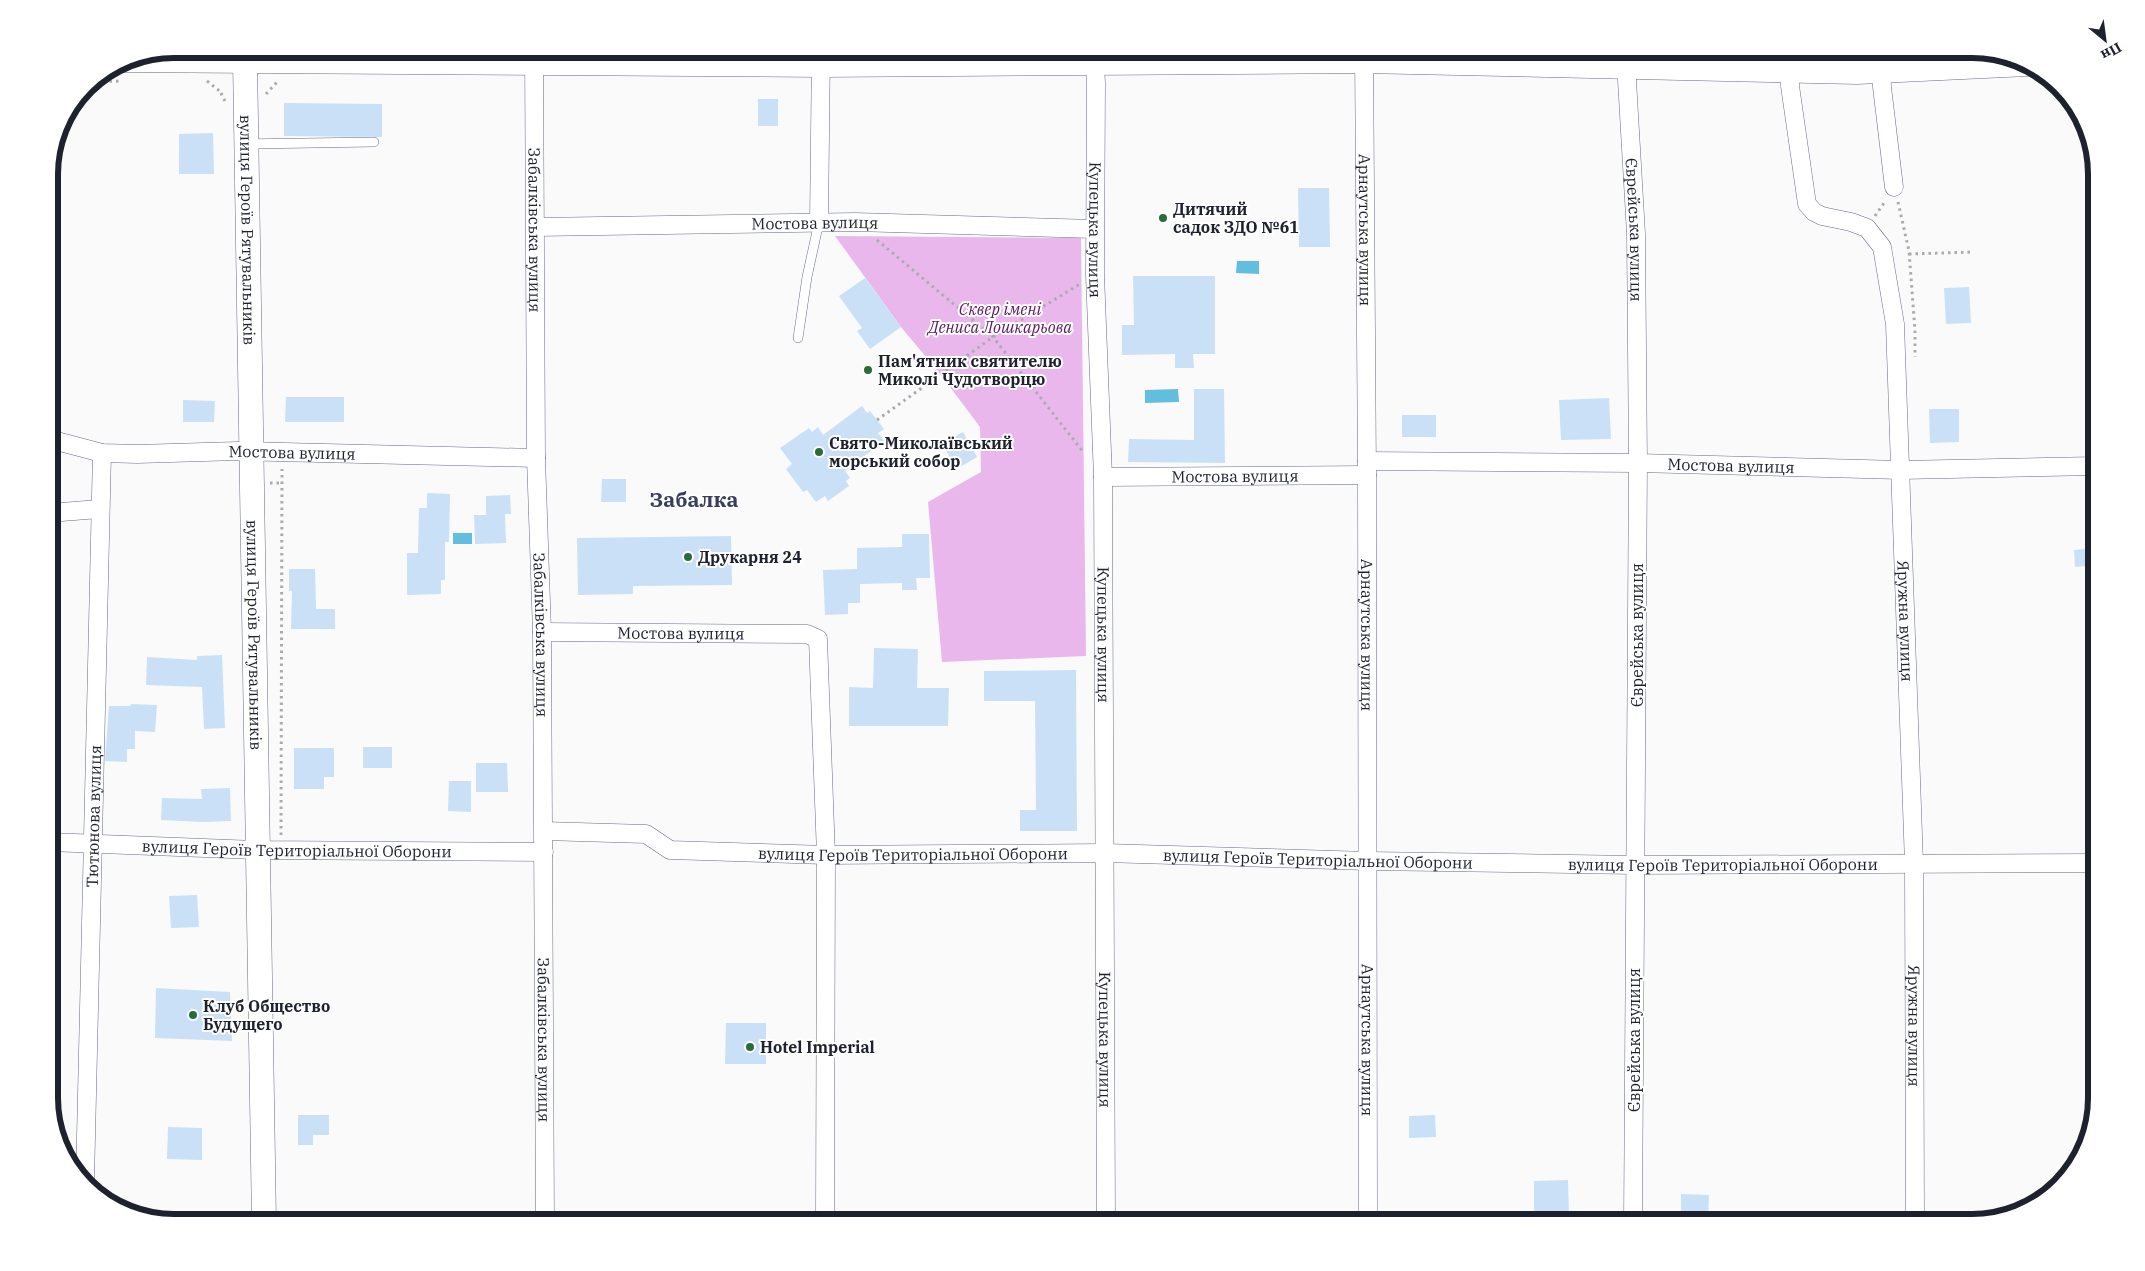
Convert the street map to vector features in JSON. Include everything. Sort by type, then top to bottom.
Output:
[{"type":"street","points":[[125,71],[217,58]]},
{"type":"street","name":"вулиця Героїв Рятувальників","points":[[245,58],[253,451],[270,850],[264,1214]]},
{"type":"street","name":"Забалківська вулиця","points":[[535,58],[536,458],[542,632],[545,1214]]},
{"type":"street","points":[[819,222],[821,58]]},
{"type":"street","name":"Купецька вулиця","points":[[1094,58],[1094,229],[1103,477],[1106,1214]]},
{"type":"street","name":"Арнаутська вулиця","points":[[1364,58],[1367,468],[1368,1214]]},
{"type":"street","points":[[1628,58],[1790,71],[1855,60],[1882,71],[1930,59],[2008,63]]},
{"type":"street","name":"Єврейська вулиця","points":[[1628,58],[1636,234],[1638,463],[1633,1214]]},
{"type":"street","points":[[1790,71],[1790,86],[1807,204],[1814,212],[1822,216],[1851,222],[1867,228]]},
{"type":"street","points":[[1882,71],[1882,86],[1894,187]]},
{"type":"street","name":"Мостова вулиця","points":[[536,227],[855,222],[1094,229]]},
{"type":"street","name":"Яружна вулиця","points":[[1867,228],[1882,247],[1895,324],[1914,864],[1915,1214]]},
{"type":"street","name":"Мостова вулиця","points":[[58,441],[102,453],[253,451],[536,458]]},
{"type":"street","name":"Тютюнова вулиця","points":[[85,1173],[99,509],[102,453]]},
{"type":"street","name":"Мостова вулиця","points":[[1103,477],[1367,468],[1638,463],[1901,470],[2087,466]]},
{"type":"street","points":[[58,512],[99,509]]},
{"type":"street","name":"Мостова вулиця","points":[[542,632],[807,634],[818,639],[826,855]]},
{"type":"street","name":"вулиця Героїв Територіальної Оборони","points":[[544,831],[646,834],[670,850],[826,855],[1105,853],[1368,862],[1635,865],[2088,863]]},
{"type":"street","name":"вулиця Героїв Територіальної Оборони","points":[[58,842],[270,850],[544,852]]},
{"type":"street","points":[[825,1214],[826,855]]},
{"type":"lane","points":[[246,144],[374,142]]},
{"type":"lane","points":[[798,338],[807,277],[819,222]]},
{"type":"path","points":[[112,75],[125,71]]},
{"type":"path","points":[[201,80],[207,81],[221,93],[245,93]]},
{"type":"path","points":[[1867,228],[1894,187]]},
{"type":"path","points":[[855,222],[993,337],[1085,454]]},
{"type":"path","points":[[1909,254],[1973,252]]},
{"type":"path","points":[[877,420],[993,337],[1095,275]]},
{"type":"path","points":[[270,850],[283,604],[281,452]]},
{"type":"green space","name":"Сквер імені Дениса Лошкарьова","points":[[835,236],[1081,238],[1086,656],[942,662],[928,502],[981,472],[980,427],[941,375],[901,327]]},
{"type":"water","points":[[1237,261],[1259,261],[1259,274],[1236,273]]},
{"type":"water","points":[[1178,389],[1179,402],[1145,403],[1145,390]]},
{"type":"water","points":[[453,533],[472,533],[472,544],[453,544]]},
{"type":"building","points":[[758,99],[778,99],[778,126],[758,126]]},
{"type":"building","points":[[284,103],[382,104],[382,137],[284,136]]},
{"type":"building","points":[[213,133],[214,174],[179,174],[179,134]]},
{"type":"building","points":[[1298,188],[1329,188],[1330,247],[1299,247]]},
{"type":"building","points":[[1133,276],[1215,276],[1215,354],[1193,354],[1194,368],[1175,368],[1175,354],[1122,355],[1122,325],[1134,325]]},
{"type":"building","points":[[865,278],[901,327],[870,349],[857,331],[862,328],[839,296]]},
{"type":"building","points":[[1969,287],[1971,323],[1946,324],[1944,288]]},
{"type":"building","points":[[1194,389],[1224,389],[1225,463],[1128,462],[1129,439],[1194,440]]},
{"type":"building","points":[[286,397],[344,397],[344,422],[285,422]]},
{"type":"building","points":[[1609,398],[1611,439],[1561,440],[1559,400]]},
{"type":"building","points":[[183,400],[215,401],[214,422],[183,422]]},
{"type":"building","name":"Свято-Миколаївський морський собор","points":[[862,406],[867,413],[870,411],[884,429],[878,433],[884,441],[845,471],[850,478],[846,481],[849,486],[828,501],[825,496],[816,502],[807,490],[803,492],[786,469],[792,464],[780,448],[809,428],[812,432],[818,427],[823,435]]},
{"type":"building","points":[[1929,409],[1959,409],[1959,442],[1930,443]]},
{"type":"building","points":[[1402,415],[1436,415],[1436,437],[1402,437]]},
{"type":"building","points":[[963,432],[977,457],[957,469],[942,444]]},
{"type":"building","points":[[602,479],[626,479],[626,502],[601,502]]},
{"type":"building","points":[[427,493],[450,494],[449,542],[445,542],[445,580],[441,580],[441,594],[407,595],[407,553],[418,553],[419,508],[427,508]]},
{"type":"building","points":[[510,495],[511,514],[505,514],[506,543],[475,544],[474,515],[486,515],[486,496]]},
{"type":"building","points":[[902,534],[929,534],[930,578],[916,578],[917,590],[902,590],[902,583],[860,584],[860,603],[848,603],[848,614],[825,615],[823,570],[857,569],[857,548],[902,547]]},
{"type":"building","points":[[731,536],[732,585],[633,586],[633,594],[578,595],[577,538]]},
{"type":"building","points":[[2087,549],[2087,566],[2075,567],[2074,550]]},
{"type":"building","points":[[289,569],[315,569],[316,609],[335,609],[335,629],[291,629],[292,591],[289,591]]},
{"type":"building","points":[[874,648],[918,649],[917,688],[949,688],[948,726],[849,726],[849,687],[873,688]]},
{"type":"building","points":[[222,655],[225,728],[204,729],[202,687],[146,685],[147,657],[197,660],[197,656]]},
{"type":"building","points":[[1076,670],[1077,831],[1020,831],[1020,810],[1036,810],[1035,701],[984,701],[984,671]]},
{"type":"building","points":[[131,704],[157,705],[155,732],[135,731],[135,749],[127,749],[127,762],[105,761],[109,706],[130,706]]},
{"type":"building","points":[[363,747],[392,747],[392,768],[363,768]]},
{"type":"building","points":[[294,748],[334,748],[334,777],[324,777],[324,789],[294,789]]},
{"type":"building","points":[[476,763],[507,763],[508,792],[476,792]]},
{"type":"building","points":[[449,781],[471,781],[471,812],[448,811]]},
{"type":"building","points":[[230,788],[231,821],[161,820],[162,798],[202,799],[201,789]]},
{"type":"building","points":[[197,895],[199,927],[171,928],[169,896]]},
{"type":"building","name":"Клуб Общество Будущего","points":[[156,988],[230,992],[232,1041],[155,1038]]},
{"type":"building","points":[[726,1023],[766,1023],[766,1064],[725,1064]]},
{"type":"building","points":[[298,1115],[329,1115],[329,1135],[313,1135],[313,1145],[298,1145]]},
{"type":"building","points":[[1435,1115],[1436,1137],[1409,1138],[1409,1116]]},
{"type":"building","points":[[168,1127],[202,1128],[202,1160],[167,1159]]},
{"type":"building","points":[[1568,1180],[1569,1214],[1534,1214],[1534,1181]]},
{"type":"building","points":[[1681,1194],[1709,1195],[1708,1214],[1681,1214]]},
{"type":"place","name":"Дитячий садок ЗДО №61","points":[[1163,218]]},
{"type":"place","name":"Пам'ятник святителю Миколі Чудотворцю","points":[[868,370]]},
{"type":"place","name":"Свято-Миколаївський морський собор","points":[[819,452]]},
{"type":"place","name":"Друкарня 24","points":[[688,557]]},
{"type":"place","name":"Клуб Общество Будущего","points":[[193,1015]]},
{"type":"place","name":"Hotel Imperial","points":[[750,1047]]},
{"type":"district","name":"Забалка","points":[[694,499]]}]
